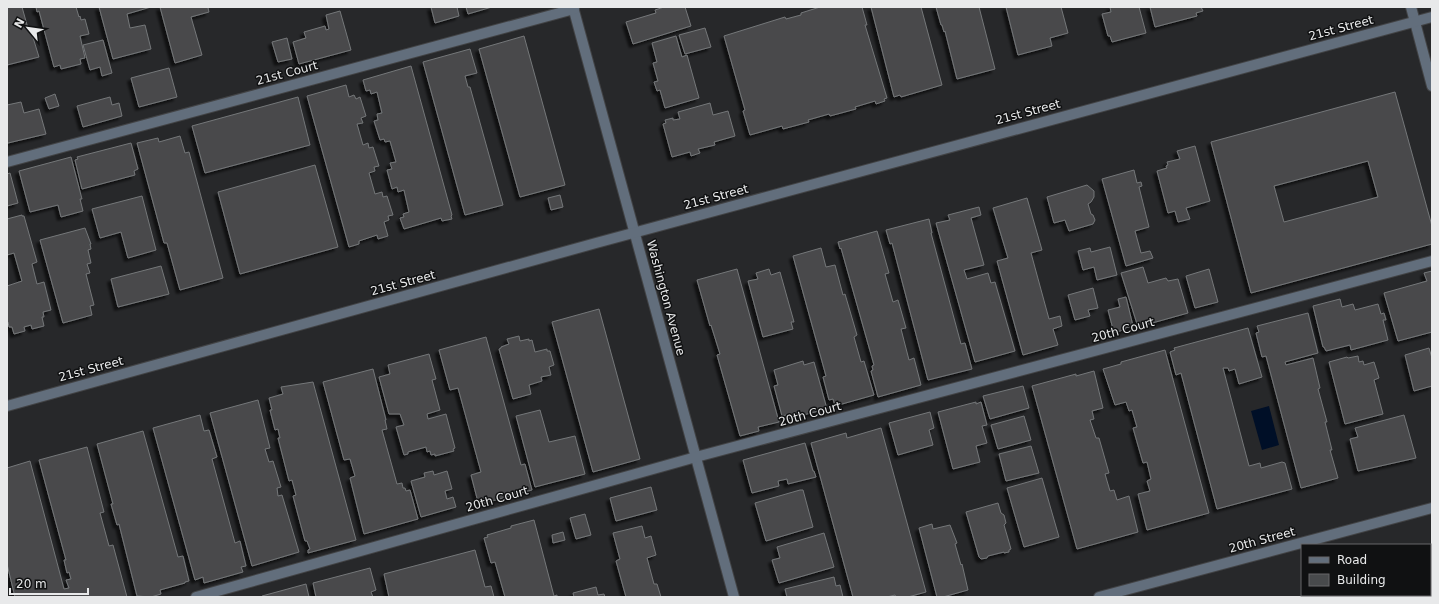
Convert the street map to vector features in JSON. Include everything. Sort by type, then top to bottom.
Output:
[{"type":"street","points":[[1411,7],[1432,86]]},
{"type":"street","name":"21st Court","points":[[7,162],[573,8]]},
{"type":"street","name":"Washington Avenue","points":[[573,8],[734,597]]},
{"type":"street","name":"21st Street","points":[[7,406],[635,232],[1432,17]]},
{"type":"street","name":"20th Court","points":[[196,597],[696,457],[1432,261]]},
{"type":"street","name":"20th Street","points":[[1099,597],[1432,508]]},
{"type":"water","points":[[1269,406],[1279,445],[1262,450],[1251,411]]},
{"type":"building","points":[[7,7],[22,7],[29,32],[31,31],[39,57],[7,65]]},
{"type":"building","points":[[36,7],[76,7],[81,20],[85,19],[89,34],[80,36],[85,58],[80,59],[81,64],[61,69],[60,65],[54,67],[39,11],[37,12]]},
{"type":"building","points":[[99,7],[151,7],[127,14],[130,28],[145,25],[151,49],[113,59]]},
{"type":"building","points":[[160,7],[211,7],[208,8],[209,12],[191,17],[202,55],[175,63]]},
{"type":"building","points":[[431,7],[457,7],[459,16],[435,23]]},
{"type":"building","points":[[466,7],[492,7],[468,14]]},
{"type":"building","points":[[664,7],[685,7],[691,26],[633,44],[626,22],[656,13],[655,10]]},
{"type":"building","points":[[820,7],[862,7],[867,25],[865,25],[887,98],[884,99],[885,101],[876,104],[875,101],[855,107],[856,109],[808,120],[809,122],[783,129],[782,126],[750,135],[743,111],[745,110],[724,36],[785,17],[786,19],[801,15],[801,13]]},
{"type":"building","points":[[871,7],[921,7],[942,85],[901,97],[900,95],[894,97]]},
{"type":"building","points":[[936,7],[979,7],[995,69],[957,79],[945,31],[944,32],[941,25]]},
{"type":"building","points":[[1006,7],[1061,7],[1068,33],[1050,38],[1052,46],[1018,55]]},
{"type":"building","points":[[1110,7],[1139,7],[1146,33],[1112,42],[1110,36],[1108,36],[1102,14],[1111,12]]},
{"type":"building","points":[[1150,7],[1201,7],[1203,11],[1196,13],[1197,16],[1155,27]]},
{"type":"building","points":[[340,11],[351,50],[299,64],[293,42],[306,38],[304,32],[325,26],[326,30],[329,29],[326,15]]},
{"type":"building","points":[[705,28],[711,47],[685,54],[679,35]]},
{"type":"building","points":[[524,36],[565,185],[520,197],[479,49]]},
{"type":"building","points":[[676,36],[682,57],[687,55],[699,98],[665,108],[660,90],[657,91],[654,82],[658,81],[653,63],[657,62],[652,43]]},
{"type":"building","points":[[287,38],[292,59],[278,62],[272,42]]},
{"type":"building","points":[[103,40],[112,73],[102,76],[100,67],[90,70],[83,45]]},
{"type":"building","points":[[470,49],[477,73],[465,76],[468,87],[470,87],[503,205],[465,215],[423,62]]},
{"type":"building","points":[[411,66],[452,219],[442,221],[441,218],[404,229],[400,218],[404,217],[403,214],[409,212],[404,190],[398,192],[397,187],[392,189],[387,170],[392,169],[390,163],[396,162],[390,141],[385,142],[384,139],[380,140],[374,121],[378,120],[377,114],[382,113],[377,92],[371,94],[370,90],[366,91],[363,80]]},
{"type":"building","points":[[169,68],[177,97],[139,107],[131,78]]},
{"type":"building","points":[[346,85],[349,97],[354,95],[356,99],[360,97],[366,116],[361,118],[363,123],[357,124],[363,145],[368,143],[369,148],[373,147],[379,166],[374,167],[375,171],[369,173],[375,194],[382,192],[383,197],[387,196],[393,215],[388,216],[389,220],[384,222],[388,236],[378,239],[377,235],[359,241],[359,244],[349,247],[307,96]]},
{"type":"building","points":[[1395,92],[1432,226],[1432,244],[1251,293],[1211,142]],"holes":[[[1368,161],[1378,197],[1284,222],[1274,186]]]},
{"type":"building","points":[[55,94],[59,106],[49,109],[45,98]]},
{"type":"building","points":[[110,97],[112,105],[119,103],[122,116],[83,127],[77,106]]},
{"type":"building","points":[[298,97],[310,145],[205,173],[192,126]]},
{"type":"building","points":[[21,102],[24,113],[39,109],[46,134],[7,143],[7,105]]},
{"type":"building","points":[[710,103],[713,115],[728,111],[735,136],[714,142],[715,145],[698,149],[700,153],[691,156],[690,152],[672,157],[663,124],[666,123],[665,120],[673,118],[673,120],[680,119],[678,112]]},
{"type":"building","points":[[180,136],[185,153],[189,152],[223,278],[180,290],[167,243],[164,243],[137,143],[158,138],[159,142]]},
{"type":"building","points":[[131,143],[138,169],[134,171],[135,175],[82,189],[75,160],[78,159],[77,157]]},
{"type":"building","points":[[1195,146],[1210,201],[1186,208],[1190,219],[1178,222],[1175,211],[1168,213],[1157,171],[1167,168],[1167,162],[1180,159],[1177,151]]},
{"type":"building","points":[[71,157],[82,199],[80,199],[83,211],[61,217],[58,205],[30,212],[19,171]]},
{"type":"building","points":[[315,165],[338,247],[240,274],[218,192]]},
{"type":"building","points":[[1134,170],[1137,183],[1141,182],[1142,186],[1139,187],[1149,227],[1135,231],[1141,253],[1150,251],[1153,258],[1126,266],[1102,179]]},
{"type":"building","points":[[10,173],[18,203],[7,206],[7,174]]},
{"type":"building","points":[[1087,185],[1094,191],[1094,197],[1088,204],[1091,214],[1095,220],[1093,224],[1069,231],[1065,220],[1054,223],[1047,197]]},
{"type":"building","points":[[560,195],[563,207],[551,210],[548,198]]},
{"type":"building","points":[[142,196],[156,250],[128,258],[121,232],[100,238],[92,209]]},
{"type":"building","points":[[1027,198],[1042,250],[1031,253],[1049,319],[1060,316],[1062,326],[1053,329],[1058,345],[1023,355],[997,261],[1008,258],[993,208]]},
{"type":"building","points":[[979,207],[981,215],[971,218],[984,265],[964,270],[967,279],[988,273],[991,283],[995,282],[1015,351],[975,362],[936,223],[950,220],[948,215]]},
{"type":"building","points":[[22,215],[24,216],[37,262],[32,264],[37,284],[44,282],[51,310],[43,312],[44,317],[42,317],[44,326],[32,329],[31,325],[24,327],[25,331],[14,334],[12,327],[9,327],[7,322],[7,286],[22,281],[14,253],[7,255],[7,219]]},
{"type":"building","points":[[929,219],[931,233],[961,344],[965,343],[972,369],[928,380],[892,243],[890,244],[886,230]]},
{"type":"building","points":[[85,228],[91,244],[91,249],[88,250],[91,263],[87,264],[90,273],[86,274],[94,305],[90,306],[92,315],[63,323],[40,240]]},
{"type":"building","points":[[877,231],[889,273],[885,274],[893,302],[898,300],[906,328],[901,329],[909,360],[914,358],[921,385],[878,397],[871,371],[873,370],[872,366],[874,365],[838,242]]},
{"type":"building","points":[[1110,247],[1117,275],[1097,280],[1094,267],[1083,270],[1078,251],[1090,248],[1091,252]]},
{"type":"building","points":[[821,248],[826,267],[835,265],[843,295],[845,294],[857,335],[854,337],[861,362],[864,361],[874,395],[835,406],[833,399],[829,400],[823,377],[826,376],[793,256]]},
{"type":"building","points":[[161,266],[169,294],[118,307],[111,279]]},
{"type":"building","points":[[1143,267],[1148,283],[1166,278],[1168,281],[1178,279],[1188,313],[1138,327],[1121,273]]},
{"type":"building","points":[[737,269],[779,422],[758,427],[759,431],[740,436],[717,355],[720,354],[711,325],[710,326],[697,280]]},
{"type":"building","points":[[769,269],[771,275],[780,272],[794,322],[791,322],[793,329],[763,337],[748,281],[758,279],[756,273]]},
{"type":"building","points":[[1209,269],[1218,302],[1195,308],[1186,276]]},
{"type":"building","points":[[1432,271],[1432,332],[1398,341],[1384,293],[1427,281],[1424,273]]},
{"type":"building","points":[[1093,288],[1098,308],[1088,310],[1090,316],[1075,320],[1068,295]]},
{"type":"building","points":[[1126,297],[1133,326],[1114,333],[1108,310],[1120,307],[1118,299]]},
{"type":"building","points":[[1340,299],[1342,307],[1353,304],[1355,310],[1378,304],[1381,314],[1384,313],[1386,320],[1383,320],[1388,340],[1351,350],[1350,345],[1326,351],[1323,347],[1313,306]]},
{"type":"building","points":[[599,309],[640,459],[593,472],[552,322]]},
{"type":"building","points":[[1308,313],[1318,353],[1285,362],[1286,365],[1313,358],[1320,388],[1318,389],[1327,422],[1325,422],[1332,450],[1330,450],[1338,478],[1301,488],[1266,356],[1262,357],[1256,333],[1259,332],[1257,326]]},
{"type":"building","points":[[1248,328],[1262,377],[1239,384],[1235,369],[1229,371],[1228,368],[1223,368],[1249,466],[1260,463],[1261,468],[1282,462],[1285,463],[1292,489],[1217,509],[1181,373],[1176,375],[1170,352],[1175,350],[1174,348]]},
{"type":"building","points":[[519,336],[520,341],[529,339],[529,341],[532,340],[535,352],[547,349],[547,351],[550,351],[554,365],[549,367],[551,375],[541,377],[542,381],[529,385],[531,394],[513,399],[499,349],[509,344],[507,339]]},
{"type":"building","points":[[486,337],[521,465],[525,464],[532,490],[481,504],[480,501],[478,502],[471,475],[481,472],[458,388],[450,390],[439,350]]},
{"type":"building","points":[[1429,348],[1432,358],[1432,386],[1414,391],[1405,355]]},
{"type":"building","points":[[1165,350],[1209,513],[1147,530],[1138,494],[1150,491],[1147,481],[1151,479],[1147,462],[1143,463],[1133,428],[1137,427],[1132,410],[1129,411],[1126,402],[1115,405],[1103,369],[1121,364],[1121,362]]},
{"type":"building","points":[[429,354],[436,379],[432,380],[440,410],[427,414],[428,419],[446,414],[455,448],[453,449],[454,451],[435,456],[435,454],[431,455],[430,451],[427,452],[426,447],[408,452],[408,454],[404,455],[396,427],[404,425],[400,414],[389,414],[379,377],[390,374],[388,365]]},
{"type":"building","points":[[1358,356],[1359,362],[1363,361],[1364,365],[1374,362],[1379,378],[1374,380],[1383,414],[1345,424],[1329,362],[1347,357]]},
{"type":"building","points":[[803,361],[804,365],[814,362],[827,409],[787,419],[786,415],[782,416],[774,386],[778,385],[774,370]]},
{"type":"building","points":[[373,369],[386,420],[387,429],[382,430],[397,484],[402,483],[403,488],[405,488],[406,491],[410,490],[418,519],[364,534],[350,478],[355,476],[350,459],[344,460],[323,382]]},
{"type":"building","points":[[1094,371],[1103,408],[1092,411],[1094,419],[1090,420],[1096,438],[1099,438],[1109,473],[1105,474],[1110,491],[1114,490],[1117,500],[1129,496],[1138,532],[1077,549],[1032,386],[1076,374],[1076,376]]},
{"type":"building","points":[[313,382],[356,540],[308,553],[308,550],[310,549],[307,541],[305,541],[293,496],[296,495],[292,480],[289,481],[278,438],[280,438],[278,429],[275,430],[270,410],[272,410],[269,398],[283,394],[281,387]]},
{"type":"building","points":[[1023,386],[1029,408],[990,419],[983,396]]},
{"type":"building","points":[[258,400],[270,448],[265,449],[269,462],[273,461],[281,487],[277,488],[278,496],[282,495],[299,552],[252,566],[210,413]]},
{"type":"building","points":[[976,402],[976,404],[981,402],[987,425],[982,426],[987,443],[976,446],[980,462],[953,469],[938,412]]},
{"type":"building","points":[[540,410],[549,442],[575,436],[585,474],[535,487],[516,416]]},
{"type":"building","points":[[930,412],[934,428],[929,430],[933,445],[898,455],[889,423]]},
{"type":"building","points":[[200,415],[204,431],[209,430],[217,457],[212,459],[235,543],[240,541],[246,566],[241,567],[243,572],[204,583],[203,577],[195,580],[153,428]]},
{"type":"building","points":[[1404,415],[1416,458],[1358,471],[1350,439],[1358,437],[1355,428]]},
{"type":"building","points":[[1024,416],[1031,440],[998,449],[991,425]]},
{"type":"building","points":[[881,428],[926,592],[908,597],[896,597],[895,595],[887,597],[853,597],[811,443],[846,433],[847,438]]},
{"type":"building","points":[[143,431],[178,557],[183,556],[189,581],[160,590],[161,594],[151,597],[137,596],[119,524],[117,525],[111,504],[113,504],[97,444]]},
{"type":"building","points":[[805,443],[816,477],[788,484],[787,479],[778,481],[779,486],[752,493],[743,460]]},
{"type":"building","points":[[1031,446],[1039,473],[1006,481],[999,454]]},
{"type":"building","points":[[87,447],[104,512],[100,513],[109,546],[113,545],[127,597],[15,597],[7,564],[7,468],[30,461],[64,589],[69,588],[66,580],[71,579],[69,572],[67,573],[64,560],[66,560],[39,460]]},
{"type":"building","points":[[433,471],[434,475],[447,471],[452,489],[445,491],[447,499],[453,497],[456,507],[421,517],[411,481],[425,477],[424,473]]},
{"type":"building","points":[[1042,478],[1059,537],[1024,547],[1007,488]]},
{"type":"building","points":[[651,487],[657,510],[616,521],[610,498]]},
{"type":"building","points":[[803,490],[813,527],[766,541],[755,503]]},
{"type":"building","points":[[998,503],[1001,513],[1004,515],[1006,523],[1004,525],[1011,549],[1009,552],[988,556],[987,558],[981,559],[979,557],[966,512]]},
{"type":"building","points":[[585,514],[591,535],[576,539],[570,518]]},
{"type":"building","points":[[534,520],[554,596],[557,595],[557,597],[505,597],[495,562],[491,563],[484,538],[488,537],[487,535],[511,528],[511,526]]},
{"type":"building","points":[[932,524],[933,529],[950,525],[957,543],[955,544],[961,565],[962,564],[968,590],[943,597],[937,597],[919,528]]},
{"type":"building","points":[[642,526],[645,538],[651,536],[656,555],[647,558],[654,584],[657,584],[661,597],[626,597],[616,561],[620,559],[613,533]]},
{"type":"building","points":[[563,532],[565,540],[553,543],[552,535]]},
{"type":"building","points":[[824,533],[834,567],[779,583],[772,560],[780,558],[777,547]]},
{"type":"building","points":[[475,550],[485,587],[491,586],[494,597],[389,597],[384,574]]},
{"type":"building","points":[[1431,558],[1432,597],[1393,597],[1431,596]]},
{"type":"building","points":[[370,568],[376,590],[371,592],[373,597],[316,597],[313,583]]},
{"type":"building","points":[[834,577],[836,586],[840,585],[843,597],[787,597],[785,589]]},
{"type":"building","points":[[306,584],[309,597],[262,597],[262,596]]},
{"type":"building","points":[[596,587],[598,595],[604,594],[605,597],[574,597],[573,593]]},
{"type":"building","points":[[1382,596],[1383,597],[1326,597]]}]
